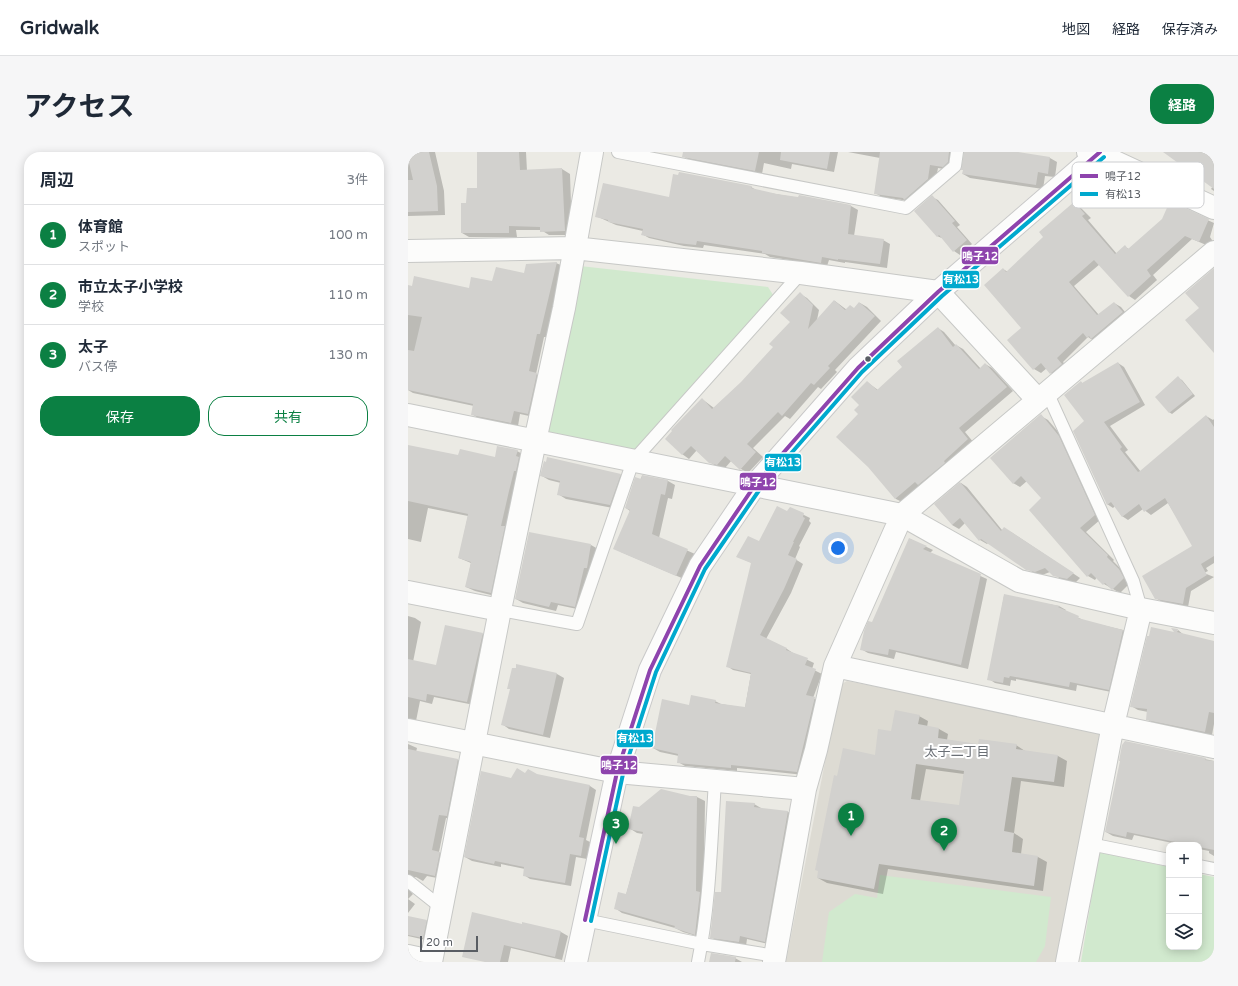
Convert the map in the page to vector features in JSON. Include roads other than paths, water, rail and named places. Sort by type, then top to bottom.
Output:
[{"type":"street","points":[[408,956],[431,962],[500,610],[564,308],[592,152]]},
{"type":"street","points":[[1085,162],[1095,153],[1114,162]]},
{"type":"street","points":[[576,962],[617,772],[650,670],[700,566],[755,485],[858,368],[938,292],[1072,173]]},
{"type":"street","points":[[1204,203],[1214,208]]},
{"type":"street","points":[[408,251],[574,248],[800,273],[938,292],[1043,396]]},
{"type":"street","points":[[774,959],[806,789],[835,666],[902,515],[1214,252]]},
{"type":"street","points":[[408,415],[902,515],[1019,580],[1141,609],[1214,623]]},
{"type":"street","points":[[408,592],[500,610]]},
{"type":"street","points":[[1067,962],[1113,725],[1141,609]]},
{"type":"street","points":[[835,666],[1214,748]]},
{"type":"street","points":[[408,730],[617,772],[806,789]]},
{"type":"lane","points":[[618,152],[906,208],[955,166],[957,152]]},
{"type":"lane","points":[[500,610],[577,624],[634,461],[800,273]]},
{"type":"lane","points":[[1043,396],[1133,580],[1141,609]]},
{"type":"lane","points":[[698,962],[702,944],[708,884],[715,781]]},
{"type":"lane","points":[[1090,844],[1166,859]]},
{"type":"lane","points":[[1202,867],[1214,869]]},
{"type":"lane","points":[[408,881],[442,908]]},
{"type":"lane","points":[[585,920],[774,959]]},
{"type":"place","name":"体育館","points":[[851,836]]},
{"type":"place","name":"太子","points":[[616,844]]},
{"type":"place","name":"市立太子小学校","points":[[944,851]]},
{"type":"district","name":"太子二丁目","points":[[957,752]]}]
